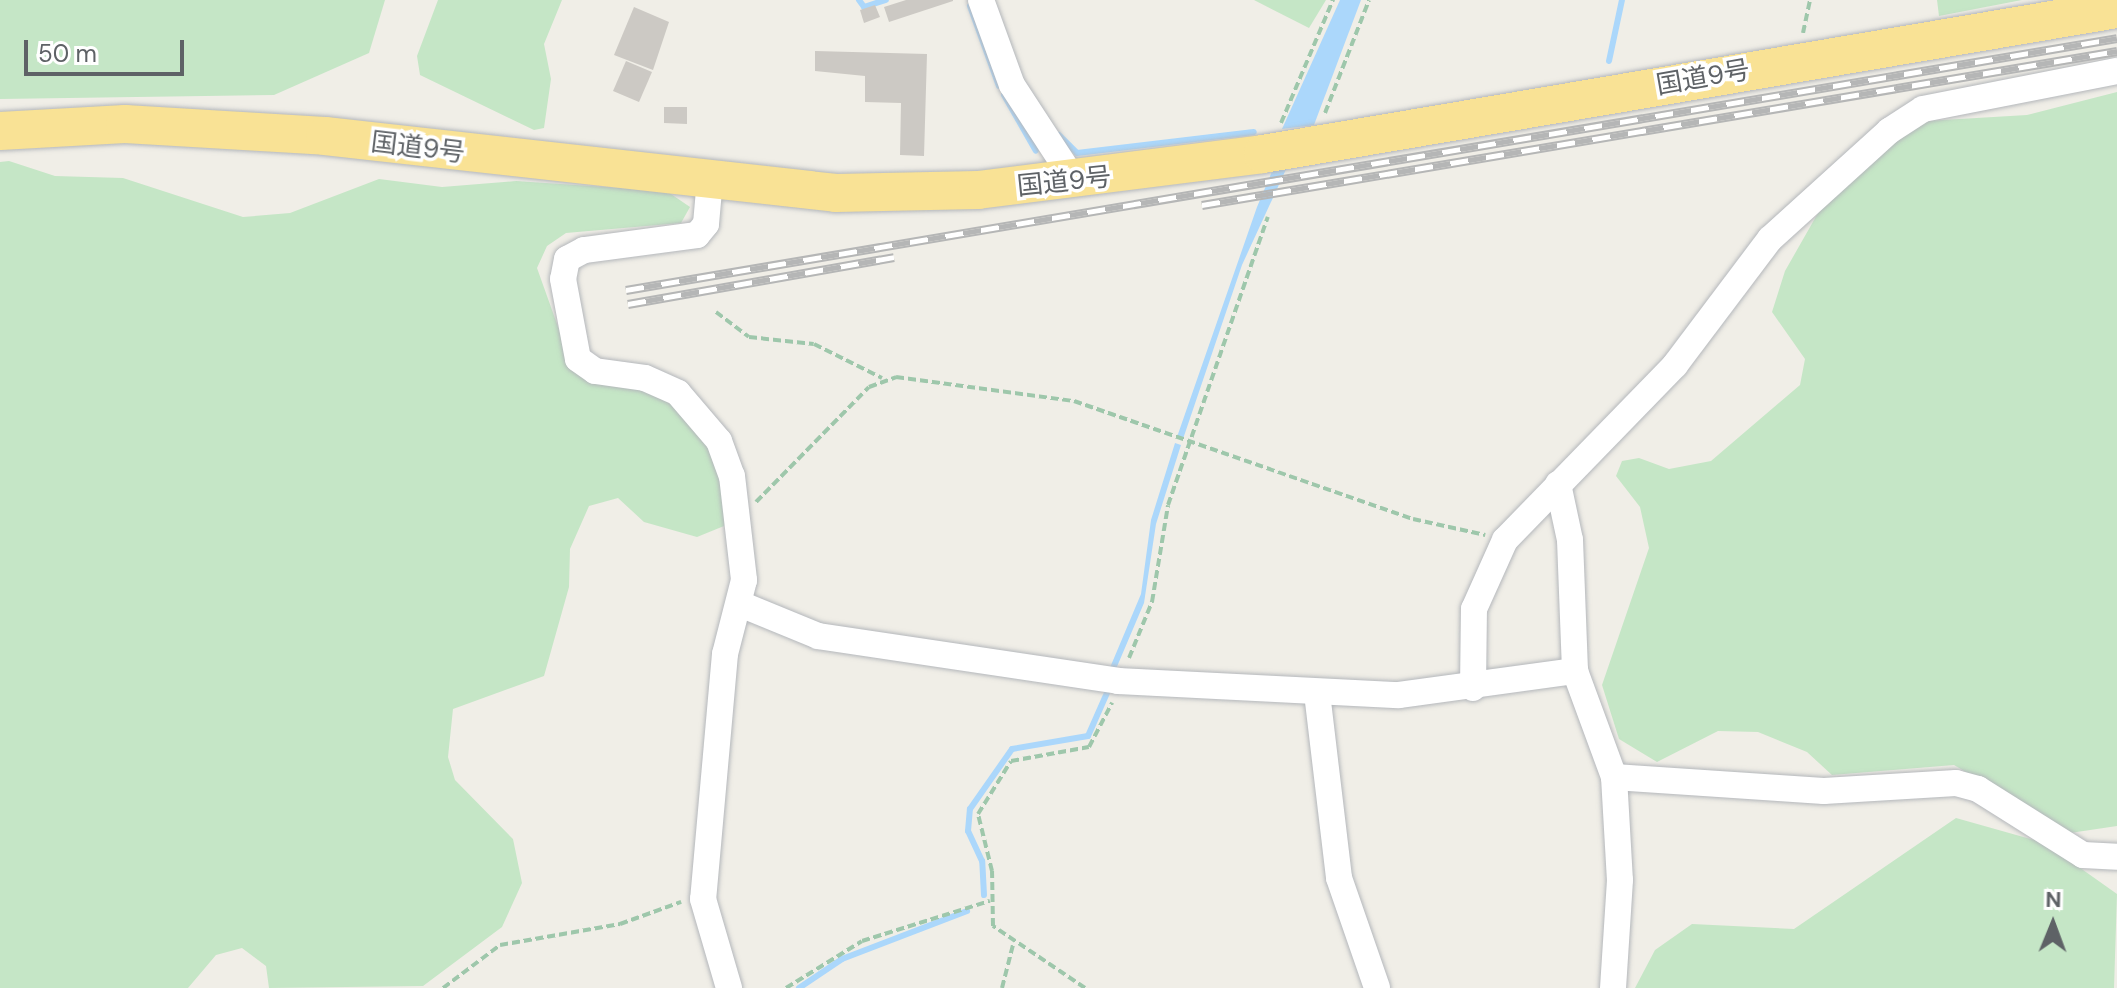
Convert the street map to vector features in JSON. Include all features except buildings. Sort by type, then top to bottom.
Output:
[{"type":"highway","name":"国道9号","points":[[0,131],[125,124],[325,136],[836,193],[1076,183],[1263,154],[2074,9],[2117,9]]},
{"type":"street","points":[[981,0],[1012,85],[1076,183]]},
{"type":"street","points":[[1473,688],[1474,609],[1505,540],[1675,365],[1745,265],[1889,131],[1941,103],[2117,71]]},
{"type":"street","points":[[710,179],[706,224],[697,235],[584,250],[567,259],[563,279],[578,359],[595,371],[662,383],[693,406],[719,441],[739,509],[740,604],[725,654],[703,899],[729,988]]},
{"type":"street","points":[[1558,484],[1570,540],[1575,671],[1614,777],[1620,880],[1613,988]]},
{"type":"street","points":[[740,604],[818,636],[1118,681],[1317,693],[1473,688],[1575,671]]},
{"type":"street","points":[[1317,693],[1339,878],[1377,988]]},
{"type":"street","points":[[1614,777],[1824,791],[1956,783],[1978,789],[2083,855],[2117,857]]},
{"type":"path","points":[[1263,154],[1333,0]]},
{"type":"path","points":[[1313,145],[1369,0]]},
{"type":"path","points":[[1802,34],[1810,0]]},
{"type":"path","points":[[1125,670],[1152,602],[1168,505],[1268,217]]},
{"type":"path","points":[[716,312],[749,337],[814,344],[882,378],[1074,401],[1413,519],[1505,540]]},
{"type":"path","points":[[739,509],[793,470],[882,378]]},
{"type":"path","points":[[1085,988],[1013,944],[993,926],[981,804],[1017,756],[1089,747],[1116,695]]},
{"type":"path","points":[[443,988],[500,945],[703,899]]},
{"type":"path","points":[[786,988],[862,941],[990,901]]},
{"type":"path","points":[[1002,988],[1013,944]]},
{"type":"green space","points":[[0,0],[385,0],[369,53],[274,95],[0,99]]},
{"type":"green space","points":[[438,0],[562,0],[544,44],[551,79],[544,128],[534,130],[420,75],[417,56]]},
{"type":"green space","points":[[1254,0],[1326,0],[1309,28]]},
{"type":"green space","points":[[1937,0],[2022,0],[1939,16]]},
{"type":"green space","points":[[2117,92],[2117,826],[2070,833],[1954,765],[1832,775],[1807,752],[1758,732],[1718,731],[1657,762],[1619,739],[1602,685],[1649,548],[1640,507],[1616,476],[1622,461],[1639,458],[1669,469],[1711,461],[1800,385],[1805,359],[1772,312],[1785,271],[1822,206],[1887,146],[1926,121],[2027,115]]},
{"type":"green space","points":[[9,161],[55,176],[123,178],[243,217],[290,213],[379,179],[442,187],[516,181],[635,189],[668,192],[690,207],[681,223],[566,233],[547,246],[537,268],[572,366],[658,392],[717,445],[729,510],[724,526],[697,537],[644,522],[618,498],[589,506],[570,549],[569,587],[544,676],[453,709],[448,757],[455,780],[513,839],[522,883],[502,927],[423,986],[269,988],[266,966],[242,948],[216,955],[188,988],[0,988],[0,162]]},
{"type":"green space","points":[[1956,818],[2045,843],[2117,894],[2114,988],[1635,988],[1655,950],[1692,924],[1794,929]]},
{"type":"water","points":[[1340,0],[1361,0],[1314,125],[1282,129]]},
{"type":"water","points":[[1288,165],[1242,265],[1183,439],[1177,437],[1257,207],[1273,169]]},
{"type":"water","points":[[1175,443],[1181,445],[1156,524],[1144,603],[1116,669],[1109,670],[1141,594],[1151,520]]},
{"type":"waterway","points":[[859,0],[864,7],[886,0]]},
{"type":"waterway","points":[[1609,61],[1622,0]]},
{"type":"waterway","points":[[970,6],[999,86]]},
{"type":"waterway","points":[[1004,95],[1036,151]]},
{"type":"waterway","points":[[1059,135],[1077,153],[1254,132]]},
{"type":"waterway","points":[[984,895],[982,861],[968,831],[970,809],[1012,749],[1088,736],[1107,693]]},
{"type":"waterway","points":[[799,988],[842,959],[967,911]]},
{"type":"railway","points":[[626,290],[2117,38]]},
{"type":"railway","points":[[1202,205],[2117,51]]},
{"type":"railway","points":[[628,304],[894,257]]}]
